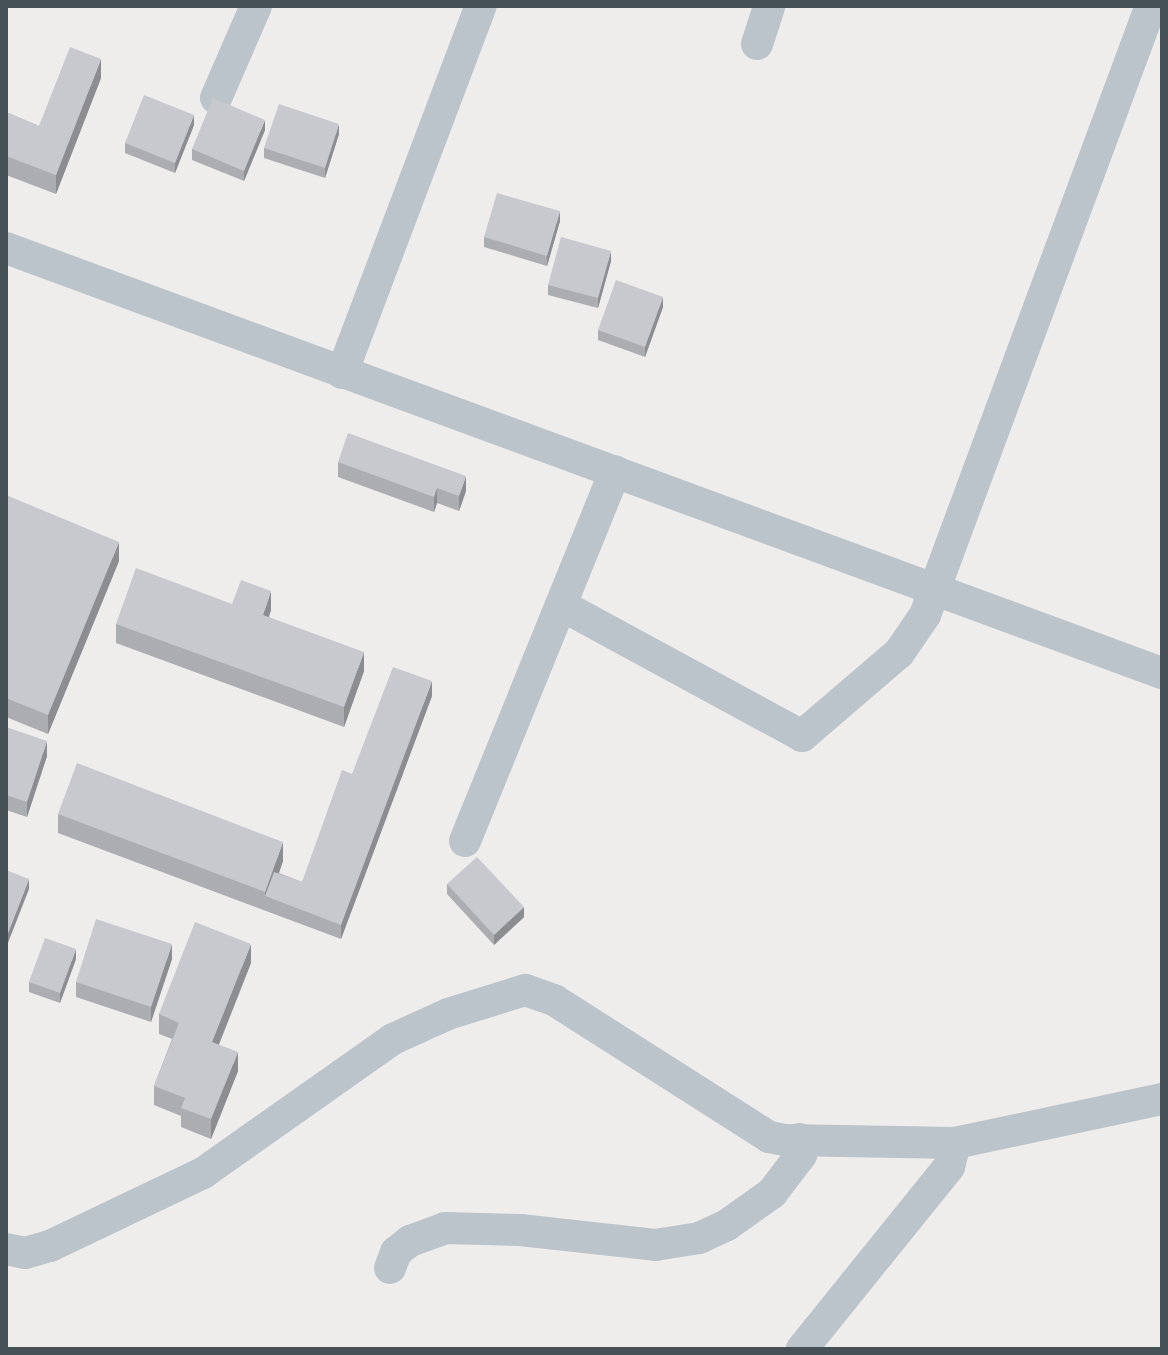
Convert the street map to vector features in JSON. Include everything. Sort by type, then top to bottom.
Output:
[{"type":"street","points":[[216,98],[256,6]]},
{"type":"street","points":[[342,373],[481,6]]},
{"type":"street","points":[[757,44],[769,6]]},
{"type":"street","points":[[561,605],[802,736],[899,653],[925,615],[932,586],[1150,8]]},
{"type":"street","points":[[6,248],[1162,673]]},
{"type":"street","points":[[465,841],[615,471]]},
{"type":"street","points":[[6,1249],[25,1253],[50,1246],[203,1173],[393,1039],[448,1014],[525,990],[554,1000],[769,1137],[955,1143],[1162,1099]]},
{"type":"street","points":[[390,1268],[396,1252],[410,1241],[445,1228],[655,1245],[699,1238],[772,1193],[801,1155],[799,1139]]},
{"type":"street","points":[[802,1349],[949,1167],[955,1143]]},
{"type":"building","points":[[70,47],[101,59],[56,175],[6,156],[6,112],[39,126]]},
{"type":"building","points":[[144,95],[194,115],[175,163],[125,143]]},
{"type":"building","points":[[213,98],[265,120],[244,171],[192,149]]},
{"type":"building","points":[[279,104],[339,124],[325,168],[264,148]]},
{"type":"building","points":[[497,193],[560,211],[547,256],[484,237]]},
{"type":"building","points":[[561,237],[611,251],[598,298],[548,285]]},
{"type":"building","points":[[616,280],[663,297],[645,347],[598,330]]},
{"type":"building","points":[[348,433],[466,476],[459,496],[437,488],[434,497],[338,462]]},
{"type":"building","points":[[6,495],[119,542],[48,715],[6,698]]},
{"type":"building","points":[[136,568],[232,604],[241,580],[271,591],[263,615],[364,652],[344,707],[116,624]]},
{"type":"building","points":[[393,667],[432,681],[341,925],[265,896],[274,872],[302,882],[342,770],[352,774]]},
{"type":"building","points":[[6,727],[47,741],[27,802],[6,795]]},
{"type":"building","points":[[77,763],[283,842],[265,892],[58,814]]},
{"type":"building","points":[[477,857],[524,907],[494,935],[447,884]]},
{"type":"building","points":[[6,870],[29,879],[6,938]]},
{"type":"building","points":[[96,919],[172,944],[151,1007],[76,982]]},
{"type":"building","points":[[195,922],[251,944],[212,1042],[238,1052],[211,1119],[181,1108],[185,1098],[154,1086],[179,1023],[159,1014]]},
{"type":"building","points":[[45,938],[76,949],[60,993],[29,982]]}]
